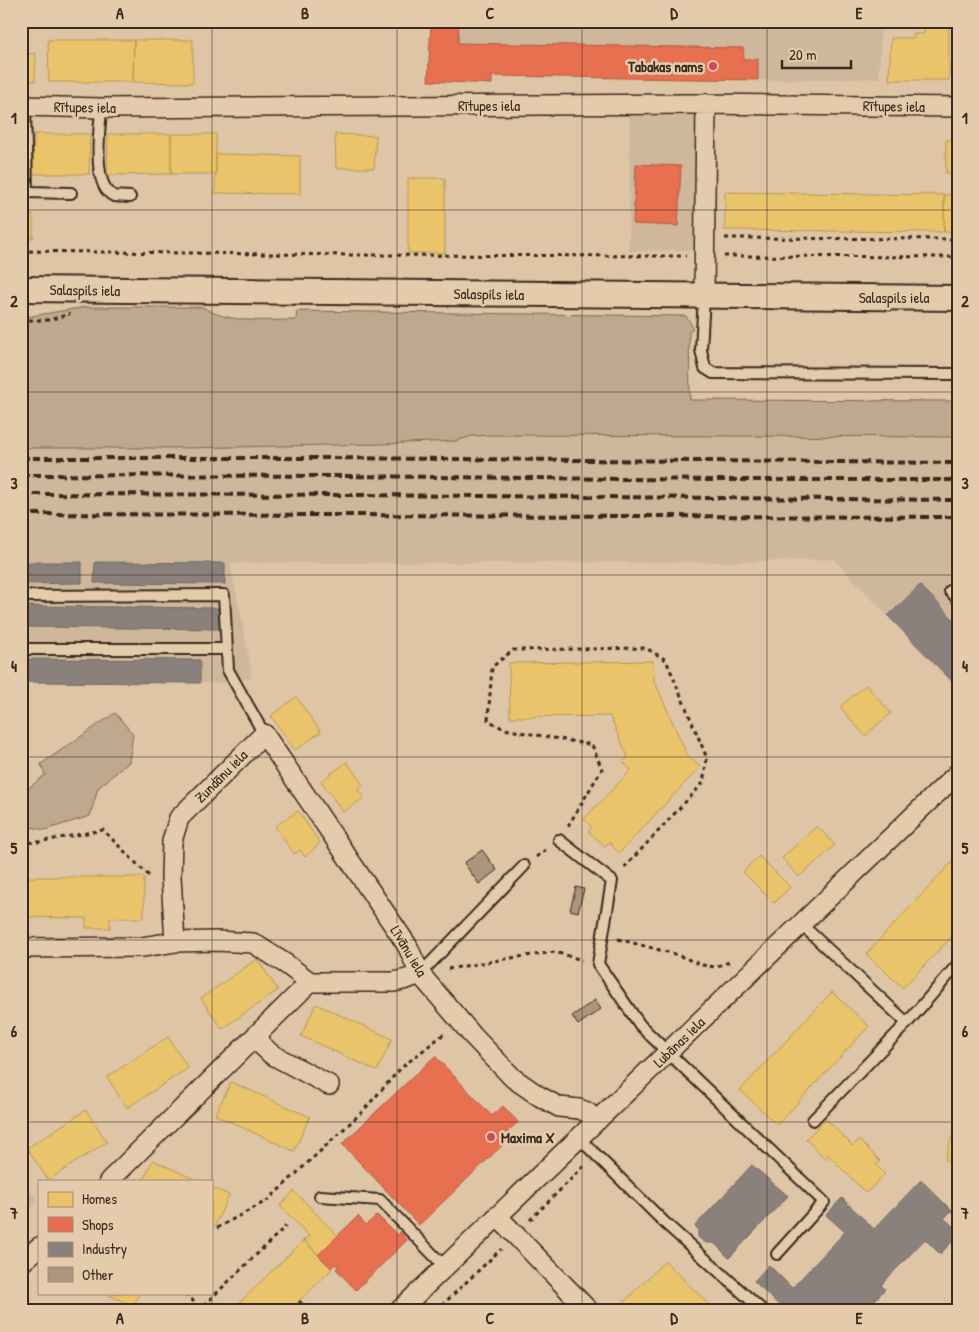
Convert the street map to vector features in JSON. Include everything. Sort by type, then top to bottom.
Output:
[{"type":"street","name":"Rītupes iela","points":[[23,106],[101,108],[706,104],[958,107]]},
{"type":"street","points":[[704,296],[706,104]]},
{"type":"street","name":"Salaspils iela","points":[[21,289],[958,298]]},
{"type":"street","name":"Zundānu iela","points":[[175,942],[171,850],[179,818],[264,734]]},
{"type":"street","name":"Līvānu iela","points":[[264,734],[407,945],[420,974],[461,1022],[513,1078],[559,1107],[579,1109],[587,1112],[597,1121]]},
{"type":"street","name":"Lubānas iela","points":[[399,1311],[958,773]]},
{"type":"street","points":[[21,948],[142,947],[175,942],[217,941],[253,943],[310,982],[394,982],[420,974]]},
{"type":"street","points":[[111,1180],[310,982]]},
{"type":"street","points":[[254,1038],[272,1054],[329,1085]]},
{"type":"street","points":[[498,1216],[589,1311]]},
{"type":"street","points":[[21,1263],[38,1248]]},
{"type":"lane","points":[[23,106],[27,192],[71,193]]},
{"type":"lane","points":[[101,108],[99,174],[105,188],[114,196],[130,197]]},
{"type":"lane","points":[[704,296],[701,350],[705,368],[713,373],[958,374]]},
{"type":"lane","points":[[21,596],[224,595],[228,670],[264,734]]},
{"type":"lane","points":[[21,649],[227,649]]},
{"type":"lane","points":[[559,840],[612,880],[598,964],[640,1024],[824,1202],[777,1254]]},
{"type":"lane","points":[[420,974],[524,866]]},
{"type":"lane","points":[[802,925],[907,1023]]},
{"type":"lane","points":[[813,1120],[907,1023],[958,964]]},
{"type":"lane","points":[[579,1138],[665,1223],[763,1311]]},
{"type":"lane","points":[[320,1196],[380,1200],[445,1267]]},
{"type":"path","points":[[21,251],[353,255],[958,239]]},
{"type":"path","points":[[704,247],[958,257]]},
{"type":"path","points":[[524,866],[559,840],[602,769],[592,745],[504,729],[488,720],[492,667],[513,650],[646,648],[666,660],[707,758],[703,783],[612,880]]},
{"type":"path","points":[[21,842],[38,842],[103,830],[156,883]]},
{"type":"path","points":[[603,934],[675,954],[702,965],[715,967],[736,960]]},
{"type":"path","points":[[420,974],[555,952],[598,964]]},
{"type":"path","points":[[217,1228],[268,1200],[362,1112],[400,1068],[461,1022]]},
{"type":"path","points":[[187,1294],[199,1310],[286,1226]]},
{"type":"path","points":[[299,1301],[309,1311]]},
{"type":"path","points":[[326,1311],[330,1306],[336,1311]]},
{"type":"shaded area","points":[[431,21],[881,21],[879,78],[773,80],[493,76],[492,84],[428,81]]},
{"type":"shaded area","points":[[630,112],[702,113],[699,250],[629,251]]},
{"type":"shaded area","points":[[85,307],[203,307],[224,316],[248,320],[296,320],[297,311],[686,316],[692,326],[692,330],[689,331],[690,400],[958,401],[958,437],[495,435],[472,436],[455,441],[383,444],[183,448],[21,448],[21,319]]},
{"type":"shaded area","points":[[21,384],[689,400],[958,401],[958,690],[834,559],[735,562],[230,563],[251,667],[250,678],[223,683],[21,682]]},
{"type":"shaded area","points":[[115,713],[133,734],[129,762],[98,788],[90,816],[45,830],[21,825],[21,794],[45,775],[41,764]]},
{"type":"shaded area","points":[[21,1177],[37,1200],[21,1225]]},
{"type":"building: Homes","points":[[924,25],[949,25],[949,80],[889,80],[891,38],[914,38],[914,34],[924,34]]},
{"type":"building: Homes","points":[[48,40],[134,40],[133,82],[49,82]]},
{"type":"building: Homes","points":[[134,40],[193,40],[193,83],[133,82]]},
{"type":"building: Homes","points":[[21,53],[36,54],[35,81],[21,81]]},
{"type":"building: Homes","points":[[34,134],[90,134],[89,174],[33,174]]},
{"type":"building: Homes","points":[[108,134],[171,134],[171,174],[107,175]]},
{"type":"building: Homes","points":[[171,134],[216,134],[216,174],[171,174]]},
{"type":"building: Homes","points":[[335,134],[376,136],[374,168],[336,168]]},
{"type":"building: Homes","points":[[946,140],[958,140],[958,173],[946,173]]},
{"type":"building: Homes","points":[[216,154],[300,156],[300,194],[215,193]]},
{"type":"building: Homes","points":[[408,178],[445,178],[445,253],[408,253]]},
{"type":"building: Homes","points":[[725,192],[944,195],[944,232],[725,230]]},
{"type":"building: Homes","points":[[944,195],[958,195],[958,232],[944,232]]},
{"type":"building: Homes","points":[[21,215],[33,215],[33,238],[21,238]]},
{"type":"building: Homes","points":[[653,661],[654,680],[687,755],[700,767],[619,853],[609,842],[605,846],[588,831],[592,827],[584,819],[631,770],[623,762],[628,757],[610,716],[510,717],[509,663]]},
{"type":"building: Homes","points":[[866,685],[891,713],[865,736],[840,707]]},
{"type":"building: Homes","points":[[296,697],[321,732],[295,750],[271,716]]},
{"type":"building: Homes","points":[[347,762],[363,785],[357,789],[364,798],[343,812],[321,781]]},
{"type":"building: Homes","points":[[298,811],[320,843],[305,857],[300,850],[294,854],[275,826]]},
{"type":"building: Homes","points":[[817,826],[835,845],[799,877],[782,858]]},
{"type":"building: Homes","points":[[759,856],[790,887],[774,903],[743,872]]},
{"type":"building: Homes","points":[[958,856],[958,930],[903,988],[866,954]]},
{"type":"building: Homes","points":[[21,877],[144,877],[144,918],[110,918],[110,928],[86,928],[86,918],[21,917]]},
{"type":"building: Homes","points":[[257,959],[278,990],[222,1029],[201,998]]},
{"type":"building: Homes","points":[[832,992],[869,1026],[777,1125],[740,1090]]},
{"type":"building: Homes","points":[[316,1004],[392,1039],[377,1071],[301,1036]]},
{"type":"building: Homes","points":[[168,1037],[188,1068],[127,1108],[107,1077]]},
{"type":"building: Homes","points":[[231,1082],[310,1117],[294,1151],[215,1115]]},
{"type":"building: Homes","points":[[86,1110],[107,1142],[48,1180],[27,1148]]},
{"type":"building: Homes","points":[[826,1119],[853,1146],[859,1140],[880,1161],[876,1165],[885,1174],[866,1193],[828,1155],[825,1158],[806,1139]]},
{"type":"building: Homes","points":[[952,1136],[958,1138],[958,1164],[945,1160]]},
{"type":"building: Homes","points":[[153,1160],[196,1180],[143,1180]]},
{"type":"building: Homes","points":[[212,1187],[229,1195],[214,1227],[212,1226]]},
{"type":"building: Homes","points":[[294,1191],[338,1236],[318,1255],[304,1240],[309,1236],[280,1206]]},
{"type":"building: Homes","points":[[304,1240],[332,1269],[289,1311],[231,1311]]},
{"type":"building: Homes","points":[[665,1261],[715,1311],[627,1311],[621,1305]]},
{"type":"building: Homes","points":[[106,1294],[139,1294],[134,1306]]},
{"type":"building: Shops","points":[[431,21],[459,21],[458,43],[743,48],[744,59],[758,59],[758,80],[492,76],[492,84],[428,81]]},
{"type":"building: Shops","points":[[636,164],[681,166],[678,226],[633,224]]},
{"type":"building: Shops","points":[[435,1056],[492,1116],[503,1106],[518,1122],[507,1132],[512,1136],[419,1225],[342,1144]]},
{"type":"building: Shops","points":[[377,1215],[397,1235],[400,1232],[407,1240],[356,1290],[336,1269],[338,1267],[335,1264],[331,1268],[318,1255],[358,1216],[366,1225]]},
{"type":"building: Industry","points":[[21,562],[82,562],[82,583],[21,584]]},
{"type":"building: Industry","points":[[95,562],[225,563],[225,584],[94,583]]},
{"type":"building: Industry","points":[[920,585],[958,624],[958,687],[888,616]]},
{"type":"building: Industry","points":[[21,606],[219,608],[220,629],[21,627]]},
{"type":"building: Industry","points":[[21,659],[200,660],[200,683],[21,682]]},
{"type":"building: Industry","points":[[752,1165],[788,1196],[729,1258],[714,1243],[706,1243],[698,1237],[698,1229],[695,1226]]},
{"type":"building: Industry","points":[[921,1180],[952,1211],[944,1218],[958,1231],[958,1236],[940,1254],[925,1239],[881,1285],[885,1289],[865,1311],[785,1311],[754,1281],[769,1265],[792,1288],[845,1232],[826,1215],[842,1198],[874,1229]]},
{"type":"building: Other","points":[[482,850],[497,870],[479,884],[464,863]]},
{"type":"building: Other","points":[[576,887],[584,889],[578,912],[570,910]]},
{"type":"building: Other","points":[[595,1000],[601,1009],[578,1025],[572,1016]]},
{"type":"railway","points":[[21,458],[324,458],[958,463]]},
{"type":"railway","points":[[21,475],[958,480]]},
{"type":"railway","points":[[21,494],[958,500]]},
{"type":"railway","points":[[21,514],[958,517]]},
{"type":"place","name":"Tabakas nams","points":[[713,66]]},
{"type":"place","name":"Maxima X","points":[[491,1137]]}]
